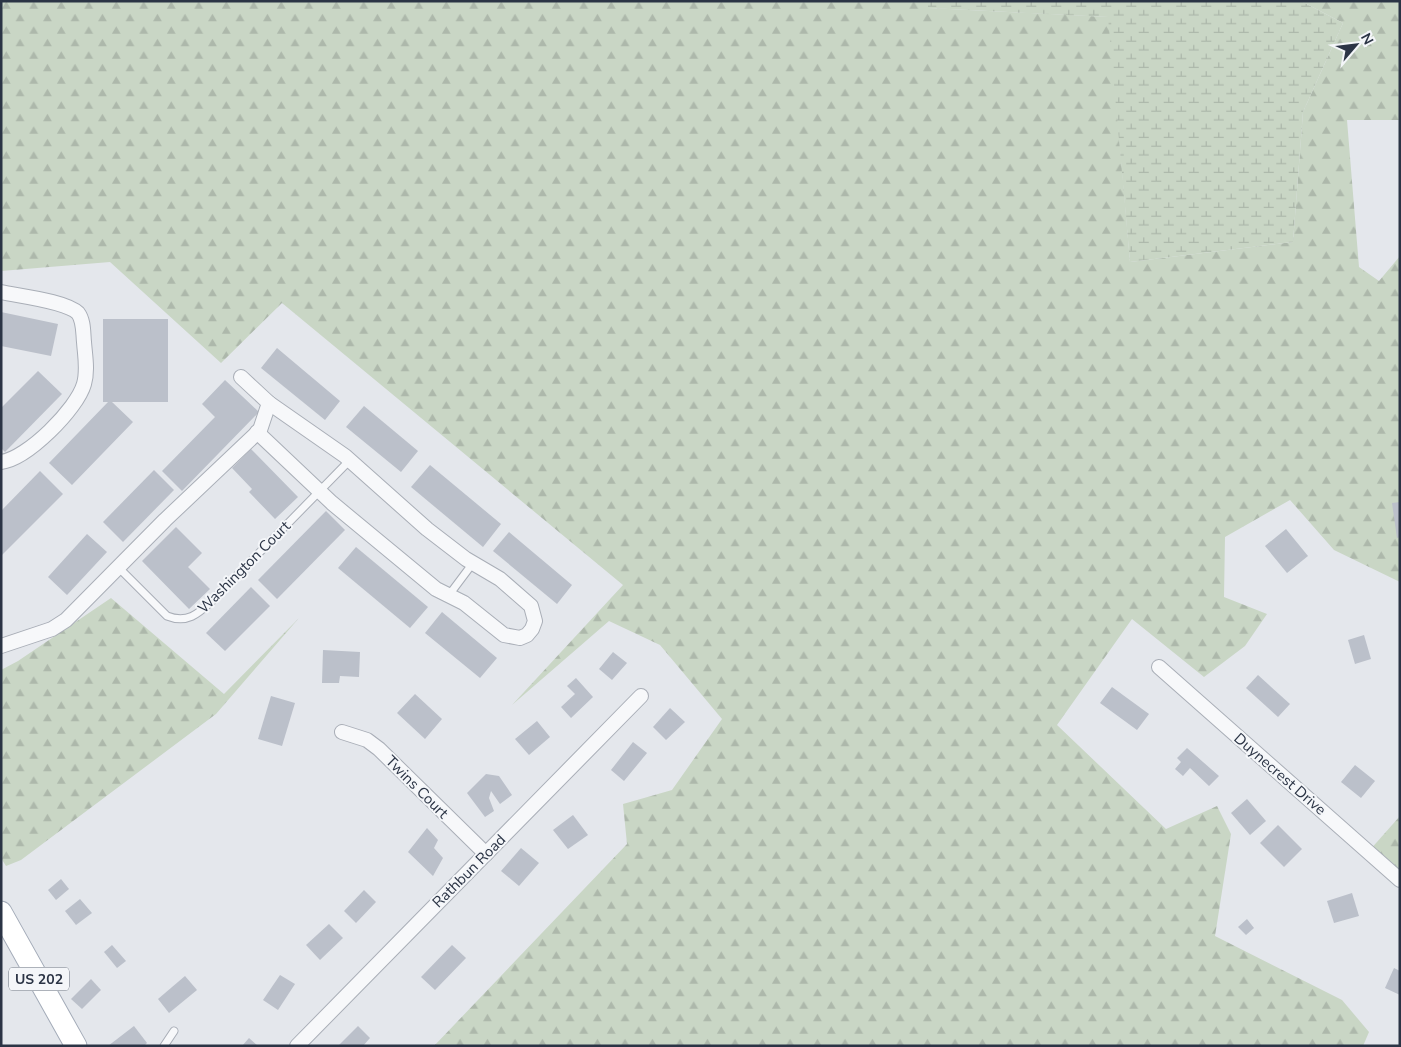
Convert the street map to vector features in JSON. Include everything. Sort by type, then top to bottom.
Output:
[{"type":"main road","name":"US 202","points":[[1,912],[76,1046]]},
{"type":"street","points":[[1,292],[49,302],[73,310],[79,315],[82,322],[86,369],[81,393],[63,416],[29,451],[15,459],[1,462]]},
{"type":"street","points":[[241,377],[269,402],[350,460],[427,529],[473,563],[500,579],[530,606],[535,621],[532,629],[527,635],[520,638],[504,635],[464,603],[419,576],[320,492],[257,432]]},
{"type":"street","points":[[1,646],[59,625],[119,568],[165,520],[260,430],[269,402]]},
{"type":"street","name":"Duynecrest Drive","points":[[1159,668],[1400,880]]},
{"type":"street","name":"Rathbun Road","points":[[297,1046],[641,696]]},
{"type":"street","name":"Twins Court","points":[[342,732],[367,740],[379,749],[486,854]]},
{"type":"lane","name":"Washington Court","points":[[119,568],[167,616],[182,620],[190,618],[212,601],[350,460]]},
{"type":"lane","points":[[449,595],[473,563]]},
{"type":"lane","points":[[164,1046],[174,1030]]},
{"type":"green space","points":[[1,1],[928,1],[929,8],[1109,17],[1130,262],[1293,242],[1303,112],[1343,23],[1301,1],[1400,1],[1400,120],[1347,120],[1359,267],[1379,281],[1400,256],[1400,582],[1334,550],[1290,500],[1225,537],[1224,597],[1267,614],[1245,646],[1204,677],[1132,619],[1057,725],[1166,829],[1217,806],[1231,834],[1215,936],[1342,1000],[1369,1032],[1363,1046],[434,1046],[627,844],[623,804],[672,790],[722,719],[660,645],[609,621],[512,705],[623,585],[282,303],[221,363],[110,262],[1,271]]},
{"type":"green space","points":[[928,1],[1301,1],[1343,23],[1303,112],[1293,242],[1130,262],[1108,17],[928,8]]},
{"type":"green space","points":[[111,598],[224,694],[299,618],[216,714],[21,860],[6,866],[1,858],[1,670],[18,661]]},
{"type":"green space","points":[[1400,816],[1400,878],[1369,851]]},
{"type":"building","points":[[1,312],[58,324],[51,356],[1,346]]},
{"type":"building","points":[[103,319],[168,319],[168,402],[112,402],[133,422],[72,485],[49,463],[108,402],[103,402]]},
{"type":"building","points":[[277,348],[340,401],[325,420],[261,368]]},
{"type":"building","points":[[38,371],[62,394],[5,452],[1,448],[1,408]]},
{"type":"building","points":[[225,380],[259,412],[182,491],[162,471],[215,417],[202,404]]},
{"type":"building","points":[[364,406],[418,451],[401,472],[346,427]]},
{"type":"building","points":[[251,449],[298,497],[275,519],[249,492],[252,489],[232,468]]},
{"type":"building","points":[[430,465],[501,524],[483,547],[411,487]]},
{"type":"building","points":[[154,470],[174,490],[123,542],[103,522]]},
{"type":"building","points":[[40,471],[63,494],[2,555],[1,511]]},
{"type":"building","points":[[1400,502],[1400,537],[1397,538],[1392,503]]},
{"type":"building","points":[[326,511],[345,530],[277,599],[258,580]]},
{"type":"building","points":[[176,527],[202,553],[188,567],[210,589],[189,609],[142,561]]},
{"type":"building","points":[[1286,529],[1308,556],[1287,573],[1265,546]]},
{"type":"building","points":[[509,532],[572,585],[557,604],[493,551]]},
{"type":"building","points":[[87,534],[107,552],[67,595],[48,577]]},
{"type":"building","points":[[356,547],[428,607],[410,628],[338,568]]},
{"type":"building","points":[[251,587],[270,606],[225,651],[206,633]]},
{"type":"building","points":[[442,612],[497,658],[480,678],[425,633]]},
{"type":"building","points":[[1364,635],[1371,659],[1355,664],[1348,640]]},
{"type":"building","points":[[323,650],[360,652],[359,677],[340,676],[339,683],[322,683]]},
{"type":"building","points":[[613,652],[627,663],[612,680],[599,669]]},
{"type":"building","points":[[1258,675],[1290,704],[1278,717],[1246,688]]},
{"type":"building","points":[[576,678],[593,697],[571,718],[561,707],[575,694],[567,686]]},
{"type":"building","points":[[1112,687],[1149,714],[1137,730],[1100,703]]},
{"type":"building","points":[[415,694],[442,719],[425,739],[397,713]]},
{"type":"building","points":[[271,696],[295,703],[282,746],[258,739]]},
{"type":"building","points":[[670,708],[685,722],[666,740],[653,727]]},
{"type":"building","points":[[537,721],[550,737],[529,755],[515,739]]},
{"type":"building","points":[[633,742],[647,753],[624,781],[611,770]]},
{"type":"building","points":[[1187,748],[1219,776],[1209,786],[1190,768],[1183,776],[1175,769],[1181,762],[1177,758]]},
{"type":"building","points":[[1355,765],[1375,781],[1361,798],[1341,782]]},
{"type":"building","points":[[486,774],[499,776],[512,795],[500,804],[491,791],[489,798],[494,811],[485,817],[467,793]]},
{"type":"building","points":[[1247,799],[1266,821],[1250,835],[1231,813]]},
{"type":"building","points":[[573,815],[588,835],[568,849],[553,830]]},
{"type":"building","points":[[1278,825],[1302,849],[1284,867],[1260,843]]},
{"type":"building","points":[[427,828],[438,840],[434,848],[443,858],[433,876],[408,852]]},
{"type":"building","points":[[521,848],[539,863],[519,886],[501,871]]},
{"type":"building","points":[[61,879],[69,889],[56,900],[48,890]]},
{"type":"building","points":[[364,890],[376,902],[356,923],[344,911]]},
{"type":"building","points":[[1352,893],[1359,916],[1334,923],[1327,901]]},
{"type":"building","points":[[80,899],[92,913],[76,925],[65,911]]},
{"type":"building","points":[[1247,919],[1254,928],[1246,935],[1238,927]]},
{"type":"building","points":[[329,924],[343,938],[320,960],[306,945]]},
{"type":"building","points":[[112,945],[126,961],[117,968],[104,952]]},
{"type":"building","points":[[452,945],[466,958],[435,990],[421,977]]},
{"type":"building","points":[[1394,968],[1400,971],[1400,995],[1385,988]]},
{"type":"building","points":[[280,975],[295,984],[278,1010],[263,1000]]},
{"type":"building","points":[[185,976],[197,990],[169,1013],[158,999]]},
{"type":"building","points":[[91,979],[101,990],[82,1009],[71,999]]},
{"type":"building","points":[[134,1026],[147,1043],[144,1046],[108,1046]]},
{"type":"building","points":[[358,1026],[370,1038],[363,1046],[338,1046]]},
{"type":"building","points":[[249,1038],[258,1046],[242,1046]]}]
